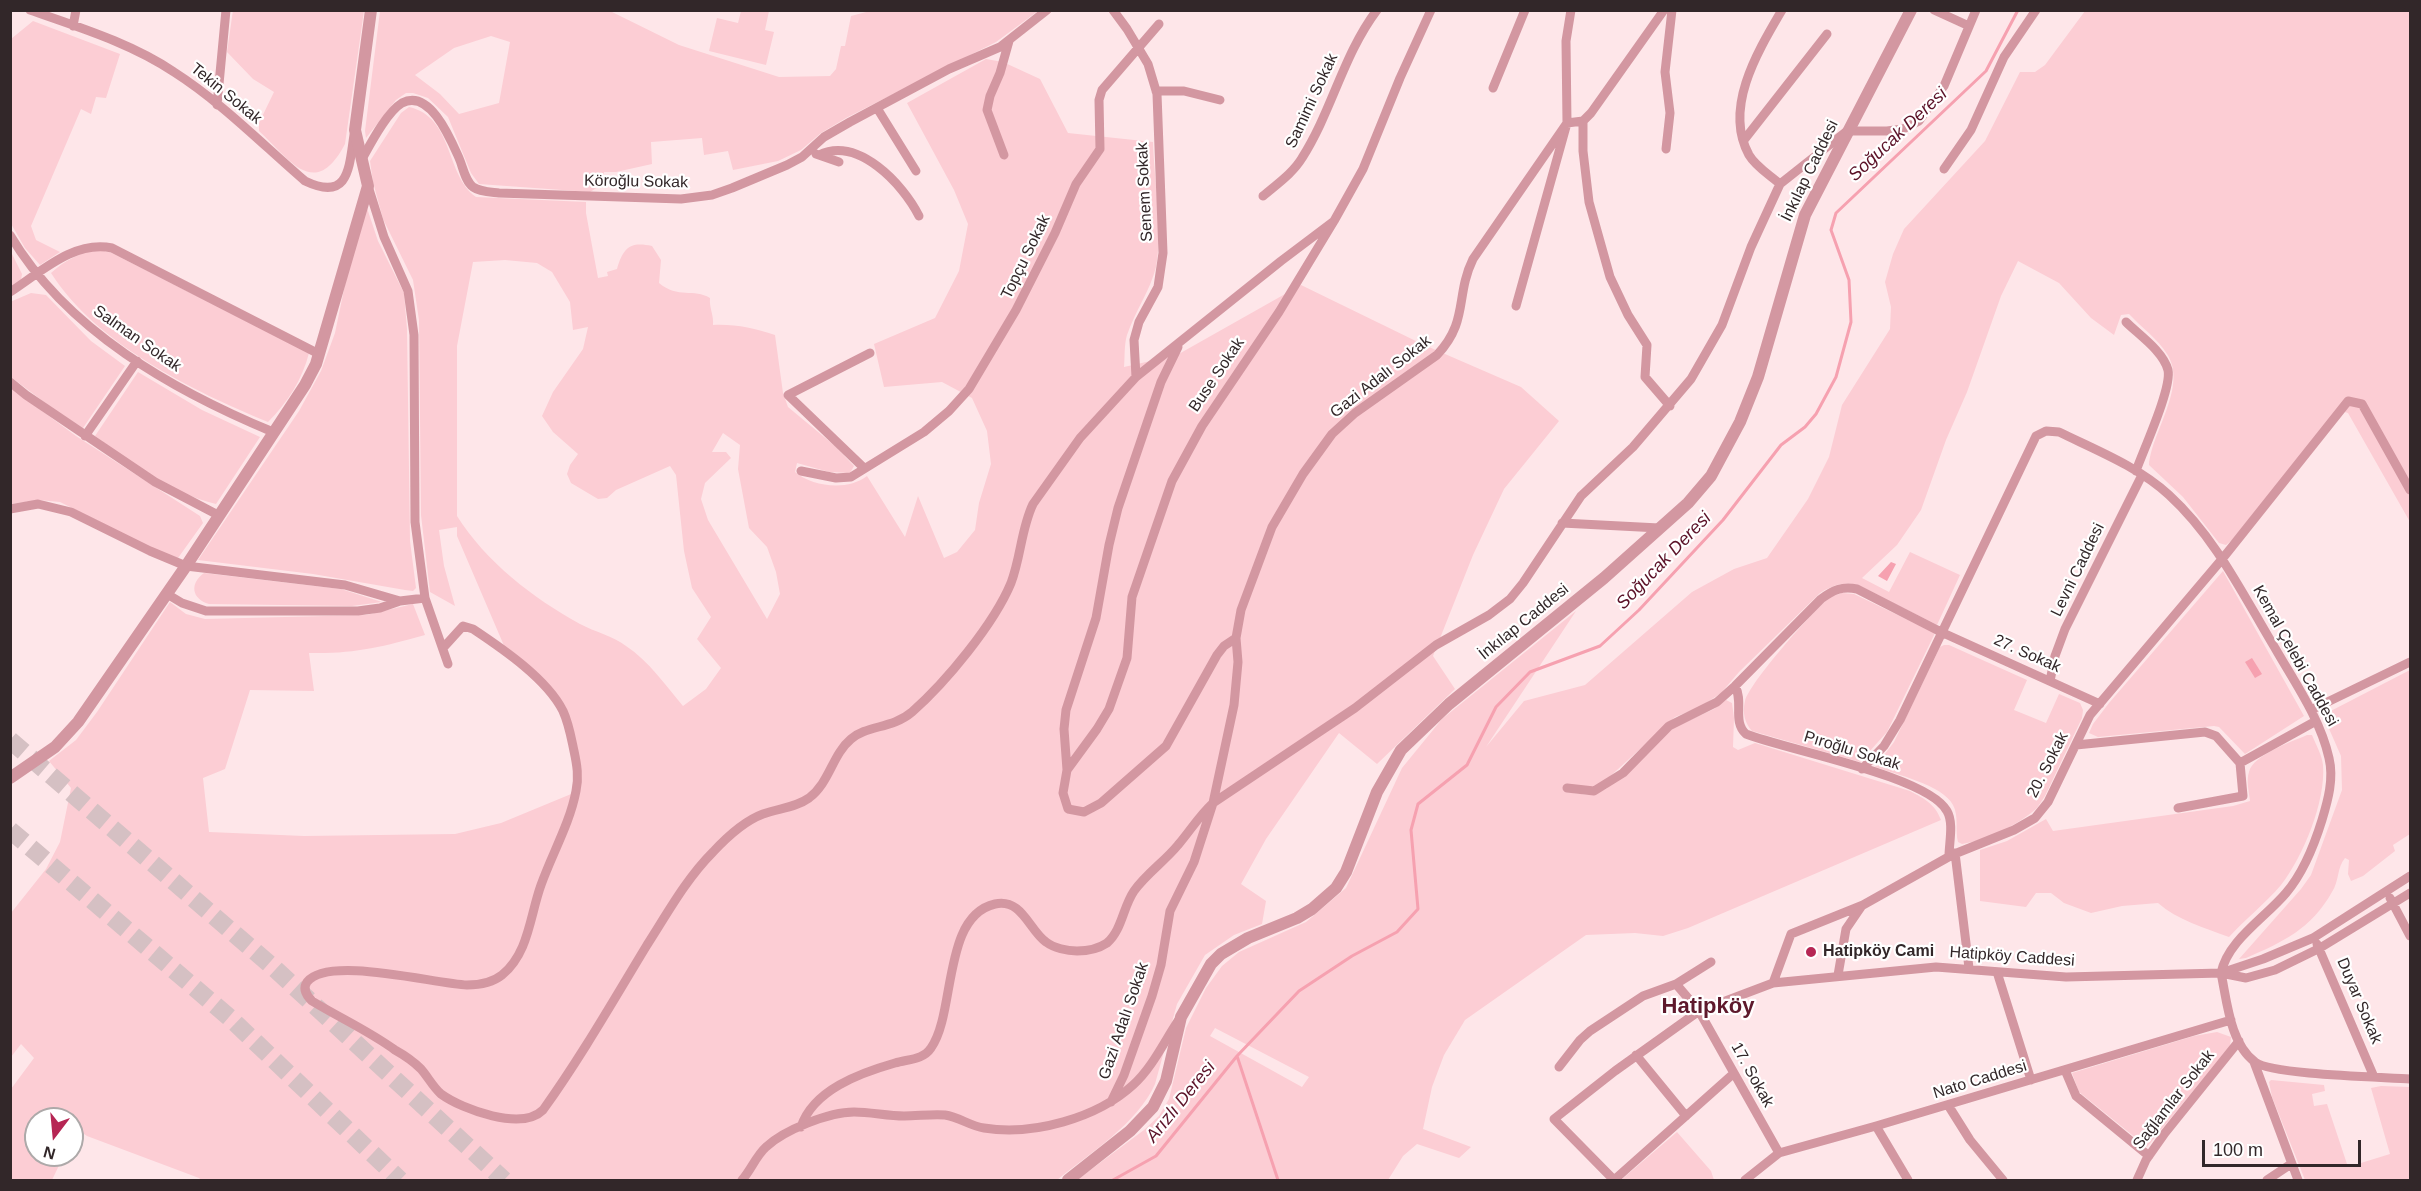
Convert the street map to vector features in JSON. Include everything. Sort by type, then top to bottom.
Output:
[{"type":"street","name":"Tekin Sokak","points":[[30,10],[128,48],[162,65],[193,85],[305,180],[325,188],[339,185],[345,180],[355,130]]},
{"type":"street","points":[[73,26],[76,10]]},
{"type":"street","points":[[217,105],[226,10]]},
{"type":"street","points":[[371,10],[355,130],[368,186],[384,237],[404,277],[410,300],[414,335],[415,522],[425,598],[448,664]]},
{"type":"street","name":"Köroğlu Sokak","points":[[362,159],[394,110],[402,103],[411,100],[427,106],[436,115],[445,127],[468,182],[478,189],[488,192],[696,198],[732,188],[787,165],[834,131],[949,69],[1009,41],[1047,10]]},
{"type":"street","name":"Senem Sokak","points":[[1113,10],[1152,72],[1156,91],[1163,253],[1158,287],[1143,314],[1134,340],[1137,377]]},
{"type":"street","points":[[1363,29],[1369,10]]},
{"type":"street","name":"Samimi Sokak","points":[[1263,196],[1290,173],[1302,158],[1363,29],[1377,10]]},
{"type":"street","name":"Buse Sokak","points":[[1067,770],[1098,729],[1109,709],[1126,658],[1132,597],[1172,481],[1202,426],[1279,312],[1363,169],[1431,10]]},
{"type":"street","points":[[1493,88],[1525,10]]},
{"type":"street","points":[[1516,306],[1567,123],[1566,41],[1571,10]]},
{"type":"street","points":[[1664,10],[1583,121],[1583,151],[1588,191],[1601,250],[1618,296],[1647,345],[1644,377],[1670,406]]},
{"type":"street","points":[[1666,148],[1670,112],[1665,72],[1672,10]]},
{"type":"street","points":[[1780,184],[1755,162],[1744,140],[1741,108],[1744,84],[1782,10]]},
{"type":"street","name":"İnkılap Caddesi","points":[[1068,1180],[1130,1131],[1154,1107],[1166,1081],[1181,1017],[1211,964],[1221,954],[1248,938],[1297,918],[1312,909],[1336,888],[1346,872],[1377,792],[1401,750],[1449,704],[1604,578],[1700,490],[1711,476],[1740,422],[1771,335],[1802,223],[1814,194],[1911,10]]},
{"type":"street","points":[[1934,10],[1969,26]]},
{"type":"street","points":[[801,1127],[809,1108],[858,1075],[920,1057],[931,1048],[939,1031],[961,940],[967,927],[980,912],[994,904],[1003,903],[1019,910],[1046,942],[1071,951],[1097,948],[1112,936],[1134,891],[1180,844],[1197,819],[1212,803],[1355,708],[1436,645],[1490,615],[1510,598],[1523,583],[1586,491],[1633,447],[1691,379],[1722,325],[1751,247],[1780,184],[1847,131],[1903,129],[1919,121],[1944,86],[1976,10]]},
{"type":"street","points":[[1944,169],[1971,130],[2004,57],[2036,10]]},
{"type":"street","name":"Topçu Sokak","points":[[801,471],[843,478],[850,477],[924,432],[949,411],[969,389],[1016,310],[1055,233],[1076,184],[1100,149],[1099,100],[1102,90],[1159,24]]},
{"type":"street","points":[[1744,140],[1827,34]]},
{"type":"street","points":[[1004,155],[987,110],[1009,41]]},
{"type":"street","points":[[1156,91],[1184,91],[1220,100]]},
{"type":"street","points":[[878,108],[916,171]]},
{"type":"street","points":[[1567,123],[1583,121]]},
{"type":"street","name":"Gazi Adalı Sokak","points":[[1111,1102],[1124,1075],[1152,996],[1161,965],[1170,911],[1194,862],[1212,803],[1234,705],[1238,662],[1236,638],[1244,599],[1272,527],[1316,454],[1346,421],[1437,355],[1447,343],[1459,319],[1466,278],[1473,260],[1567,123]]},
{"type":"street","points":[[819,155],[830,149],[858,154],[890,176],[904,192],[919,216]]},
{"type":"street","points":[[809,151],[839,162]]},
{"type":"street","points":[[10,777],[66,738],[186,566],[305,385],[319,354],[368,186]]},
{"type":"street","points":[[443,648],[463,626],[473,629],[542,684],[554,697],[569,728],[578,770],[576,792],[538,893],[525,942],[503,975],[485,983],[450,984],[383,973],[341,970],[312,978],[306,983],[304,989],[312,1001],[371,1034],[409,1059],[420,1068],[441,1094],[455,1103],[480,1112],[519,1120],[529,1119],[537,1116],[543,1110],[570,1072],[654,935],[697,870],[711,854],[757,817],[796,806],[808,798],[823,785],[840,753],[852,738],[905,718],[958,664],[983,630],[1011,583],[1027,516],[1043,487],[1080,438],[1137,377],[1334,221]]},
{"type":"street","name":"Salman Sokak","points":[[10,235],[38,274],[63,302],[102,336],[137,361],[205,401],[273,432]]},
{"type":"street","points":[[10,292],[84,248],[98,245],[129,254],[319,354]]},
{"type":"street","name":"Levni Caddesi","points":[[2050,681],[2055,656],[2065,628],[2139,473],[2167,388],[2168,371],[2157,353],[2126,322]]},
{"type":"street","points":[[1179,344],[1161,382],[1113,529],[1096,618],[1066,710],[1064,729],[1067,770],[1063,793],[1068,809],[1078,813],[1084,812],[1101,803],[1166,746],[1217,655],[1224,646],[1236,638]]},
{"type":"street","points":[[864,468],[788,395],[870,353]]},
{"type":"street","points":[[85,436],[137,361]]},
{"type":"street","points":[[10,382],[85,436],[155,482],[218,515]]},
{"type":"street","name":"20. Sokak","points":[[1773,983],[1791,934],[1863,905],[1952,855],[2014,830],[2035,818],[2048,801],[2090,716],[2223,558],[2348,401],[2362,404],[2410,490]]},
{"type":"street","name":"Kemal Çelebi Caddesi","points":[[1941,632],[2034,439],[2040,432],[2059,432],[2139,473],[2170,496],[2223,558],[2311,710],[2325,743],[2331,772],[2328,795],[2316,836],[2296,879],[2228,954],[2221,974]]},
{"type":"street","points":[[10,509],[38,504],[71,512],[186,566],[345,585],[400,601]]},
{"type":"street","points":[[1562,523],[1659,528]]},
{"type":"street","name":"27. Sokak","points":[[1567,788],[1594,791],[1623,773],[1670,726],[1717,702],[1821,599],[1834,589],[1848,587],[1857,589],[1941,632],[2100,704]]},
{"type":"street","points":[[167,594],[182,603],[206,610],[358,611],[380,608],[400,601],[425,598]]},
{"type":"street","points":[[1862,769],[1893,733],[1941,632]]},
{"type":"street","points":[[2311,710],[2410,662]]},
{"type":"street","name":"Pıroğlu Sokak","points":[[1735,686],[1739,698],[1739,724],[1746,734],[1905,783],[1929,794],[1942,804],[1949,817],[1952,855],[1969,968]]},
{"type":"street","points":[[2240,762],[2316,720]]},
{"type":"street","points":[[2076,745],[2205,732],[2216,736],[2240,762],[2244,796],[2178,808]]},
{"type":"street","points":[[2221,974],[2313,938],[2410,876]]},
{"type":"street","points":[[2386,892],[2410,936]]},
{"type":"street","points":[[2221,974],[2239,978],[2261,975],[2320,948],[2410,893]]},
{"type":"street","points":[[1838,975],[1846,929],[1863,905]]},
{"type":"street","name":"Duyar Sokak","points":[[2313,938],[2320,948],[2374,1077]]},
{"type":"street","points":[[1559,1067],[1574,1046],[1590,1031],[1643,996],[1676,984],[1711,962]]},
{"type":"street","name":"Hatipköy Caddesi","points":[[1614,1180],[1554,1119],[1636,1055],[1699,1011],[1773,983],[1936,967],[2075,977],[2221,974]]},
{"type":"street","points":[[1997,972],[2031,1080]]},
{"type":"street","points":[[2221,974],[2231,1020],[2239,1041],[2254,1062],[2298,1180]]},
{"type":"street","name":"17. Sokak","points":[[1676,984],[1699,1011],[1779,1153]]},
{"type":"street","points":[[742,1180],[766,1147],[801,1127],[833,1115],[852,1112],[904,1116],[936,1114],[985,1128],[1016,1129],[1060,1123],[1098,1109],[1111,1102],[1138,1080],[1181,1017]]},
{"type":"street","name":"Nato Caddesi","points":[[1745,1180],[1779,1153],[2231,1020]]},
{"type":"street","name":"Sağlamlar Sokak","points":[[2137,1180],[2149,1156],[2191,1099],[2239,1041]]},
{"type":"street","points":[[1636,1055],[1686,1116]]},
{"type":"street","points":[[2254,1062],[2265,1067],[2298,1072],[2410,1079]]},
{"type":"street","points":[[2065,1070],[2076,1096],[2149,1156]]},
{"type":"street","points":[[1614,1180],[1733,1074]]},
{"type":"street","points":[[1948,1105],[1970,1140],[2003,1180]]},
{"type":"street","points":[[1876,1126],[1908,1180]]},
{"type":"street","points":[[2267,1180],[2291,1164]]},
{"type":"shaded area","points":[[233,10],[364,11],[345,144],[334,161],[323,170],[313,173],[302,170],[259,131],[259,123],[274,92],[253,79],[227,52]]},
{"type":"shaded area","points":[[380,11],[610,11],[679,45],[779,77],[830,76],[836,69],[841,46],[845,46],[851,16],[870,11],[1038,11],[996,42],[846,118],[821,133],[801,150],[778,161],[733,170],[728,151],[704,155],[702,138],[651,142],[652,164],[616,172],[604,172],[603,184],[590,192],[479,184],[471,173],[448,117],[428,98],[413,93],[406,93],[396,100],[366,138]],"holes":[[[491,36],[510,42],[499,103],[459,114],[440,94],[415,75],[454,48]]]},
{"type":"shaded area","points":[[741,11],[769,11],[765,30],[774,32],[766,65],[709,51],[717,18],[738,23]]},
{"type":"shaded area","points":[[2085,11],[2410,11],[2410,522],[2348,413],[2337,410],[2233,539],[2226,545],[2219,543],[2183,497],[2149,465],[2151,452],[2171,394],[2172,367],[2167,354],[2129,314],[2121,315],[2114,335],[2091,318],[2059,283],[2018,261],[2001,296],[1921,510],[1897,545],[1862,578],[1889,592],[1910,552],[1960,575],[1937,625],[1858,585],[1843,584],[1829,588],[1820,593],[1739,672],[1721,693],[1700,707],[1675,717],[1605,781],[1592,787],[1566,792],[1589,795],[1606,789],[1673,728],[1714,709],[1726,700],[1732,703],[1733,747],[1738,750],[1755,743],[1910,791],[1929,802],[1941,820],[1688,928],[1663,936],[1635,933],[1586,935],[1465,1020],[1444,1055],[1432,1087],[1423,1129],[1471,1147],[1459,1158],[1417,1144],[1403,1156],[1388,1180],[1077,1180],[1144,1130],[1159,1116],[1169,1099],[1186,1028],[1206,988],[1222,966],[1239,952],[1306,922],[1346,888],[1402,768],[1442,719],[1576,611],[1486,747],[1524,701],[1585,685],[1692,592],[1734,569],[1767,558],[1808,499],[1829,457],[1842,405],[1890,329],[1891,307],[1885,282],[1893,254],[1904,229],[1985,141],[2020,72],[2035,72],[2045,65]],"holes":[[[1215,1028],[1309,1077],[1302,1087],[1210,1036]]]},
{"type":"shaded area","points":[[33,21],[120,54],[106,98],[96,97],[91,114],[81,109],[31,226],[36,240],[60,252],[40,265],[25,248],[10,222],[11,39]]},
{"type":"shaded area","points":[[986,59],[1003,62],[1040,79],[1068,133],[1153,142],[1158,253],[1153,276],[1127,335],[1124,367],[1177,355],[1301,285],[1422,344],[1521,387],[1559,421],[1504,489],[1473,555],[1433,656],[1455,689],[1377,764],[1339,733],[1266,839],[1241,884],[1266,901],[1262,924],[1234,935],[1205,955],[1177,1004],[1155,1084],[1137,1112],[1125,1125],[1057,1180],[201,1180],[87,1136],[84,1134],[84,1107],[24,1107],[24,1167],[58,1167],[52,1180],[10,1179],[11,1089],[34,1058],[21,1044],[11,1057],[11,913],[46,869],[60,842],[71,788],[49,761],[76,740],[170,602],[186,614],[205,619],[366,615],[413,604],[425,635],[368,649],[309,653],[314,691],[250,690],[225,769],[203,778],[209,832],[304,836],[455,834],[501,823],[576,792],[569,728],[554,697],[508,655],[457,536],[457,527],[439,530],[444,566],[455,606],[430,592],[421,515],[419,320],[413,280],[383,219],[370,161],[401,113],[409,107],[424,113],[434,122],[442,134],[459,175],[476,197],[586,202],[598,278],[608,276],[607,272],[617,269],[628,248],[638,245],[652,246],[661,260],[659,283],[673,291],[704,295],[710,298],[713,325],[744,327],[775,335],[783,393],[788,407],[835,446],[854,466],[850,473],[829,472],[797,463],[795,472],[811,481],[831,485],[850,484],[867,476],[905,537],[918,496],[944,558],[957,552],[975,530],[979,503],[991,464],[987,431],[972,398],[942,382],[884,387],[874,344],[935,318],[959,271],[968,224],[954,190],[907,103]],"holes":[[[505,260],[537,263],[552,272],[570,302],[573,330],[588,327],[583,349],[553,392],[542,416],[553,432],[578,454],[567,474],[571,483],[598,499],[607,498],[616,490],[670,466],[676,475],[684,551],[692,588],[711,617],[697,639],[721,668],[706,689],[683,706],[657,674],[634,652],[615,639],[562,614],[512,578],[482,549],[457,516],[457,346],[473,262]],[[723,433],[740,445],[738,469],[749,528],[767,547],[776,572],[780,594],[767,619],[708,520],[701,499],[705,483],[731,458],[726,452],[712,452]]]},
{"type":"shaded area","points":[[367,208],[378,241],[404,293],[407,329],[410,541],[416,588],[413,591],[405,590],[313,574],[198,560],[299,411],[321,371],[335,333],[347,275]]},
{"type":"shaded area","points":[[98,249],[112,253],[309,353],[293,390],[268,422],[209,396],[148,362],[93,322],[70,299],[51,273],[73,258]]},
{"type":"shaded area","points":[[10,250],[22,274],[21,280],[10,287]]},
{"type":"shaded area","points":[[31,293],[46,295],[91,341],[125,366],[83,428],[11,377],[10,302]]},
{"type":"shaded area","points":[[138,372],[202,410],[260,437],[216,504],[168,485],[95,436]]},
{"type":"shaded area","points":[[11,388],[76,436],[200,516],[203,523],[178,558],[152,548],[60,502],[39,500],[11,504]]},
{"type":"shaded area","points":[[1891,562],[1896,564],[1887,581],[1878,576]]},
{"type":"shaded area","points":[[2223,571],[2304,716],[2245,754],[2219,727],[2214,726],[2098,737],[2089,733],[2109,703]]},
{"type":"shaded area","points":[[204,573],[341,589],[382,602],[352,606],[209,604],[199,599],[195,591],[196,582]]},
{"type":"shaded area","points":[[1842,593],[1854,594],[1935,633],[1887,732],[1860,762],[1752,731],[1744,714],[1744,705],[1749,692],[1769,664],[1821,606],[1831,597]]},
{"type":"shaded area","points":[[1949,645],[2027,680],[2014,710],[2046,723],[2059,694],[2080,703],[2083,710],[2082,718],[2037,808],[2002,831],[1962,844],[1958,842],[1955,809],[1948,798],[1918,781],[1875,767],[1894,742],[1940,647]]},
{"type":"shaded area","points":[[2252,658],[2262,674],[2255,678],[2245,662]]},
{"type":"shaded area","points":[[2410,670],[2410,834],[2393,845],[2395,851],[2363,876],[2351,881],[2348,874],[2349,860],[2345,858],[2332,892],[2315,916],[2284,940],[2246,958],[2239,959],[2311,875],[2342,790],[2341,756],[2323,715]]},
{"type":"shaded area","points":[[2307,735],[2312,735],[2320,754],[2323,779],[2317,811],[2305,844],[2281,885],[2229,937],[2182,919],[2158,903],[2122,906],[2091,913],[2064,903],[2051,893],[2036,893],[2026,907],[1980,901],[1980,850],[2007,841],[2046,819],[2053,831],[2233,806],[2250,801],[2248,779],[2252,766],[2265,755]]},
{"type":"shaded area","points":[[2217,1032],[2231,1037],[2230,1046],[2147,1147],[2079,1092],[2072,1073],[2194,1036]]},
{"type":"shaded area","points":[[2271,1080],[2324,1085],[2325,1091],[2312,1094],[2314,1106],[2327,1104],[2348,1167],[2390,1154],[2371,1088],[2410,1087],[2410,1180],[2305,1180],[2272,1097],[2269,1082]]},
{"type":"shaded area","points":[[1677,1132],[1711,1171],[1714,1180],[1621,1180]]},
{"type":"waterway","name":"Soğucak Deresi","points":[[1113,1180],[1156,1156],[1237,1056],[1299,991],[1352,956],[1397,932],[1418,909],[1411,830],[1418,804],[1467,765],[1496,707],[1530,672],[1600,646],[1639,610],[1723,520],[1781,445],[1805,427],[1816,414],[1836,377],[1851,322],[1849,280],[1831,230],[1836,213],[1986,71],[2018,10]]},
{"type":"waterway","points":[[1237,1056],[1278,1180]]},
{"type":"tunnel","points":[[10,740],[274,968],[504,1180]]},
{"type":"tunnel","points":[[10,830],[230,1018],[400,1180]]},
{"type":"place","name":"Hatipköy Cami","points":[[1811,952]]},
{"type":"district","name":"Hatipköy","points":[[1708,1007]]},
{"type":"water label","name":"Arızlı Deresi","points":[[1181,1102]]}]
